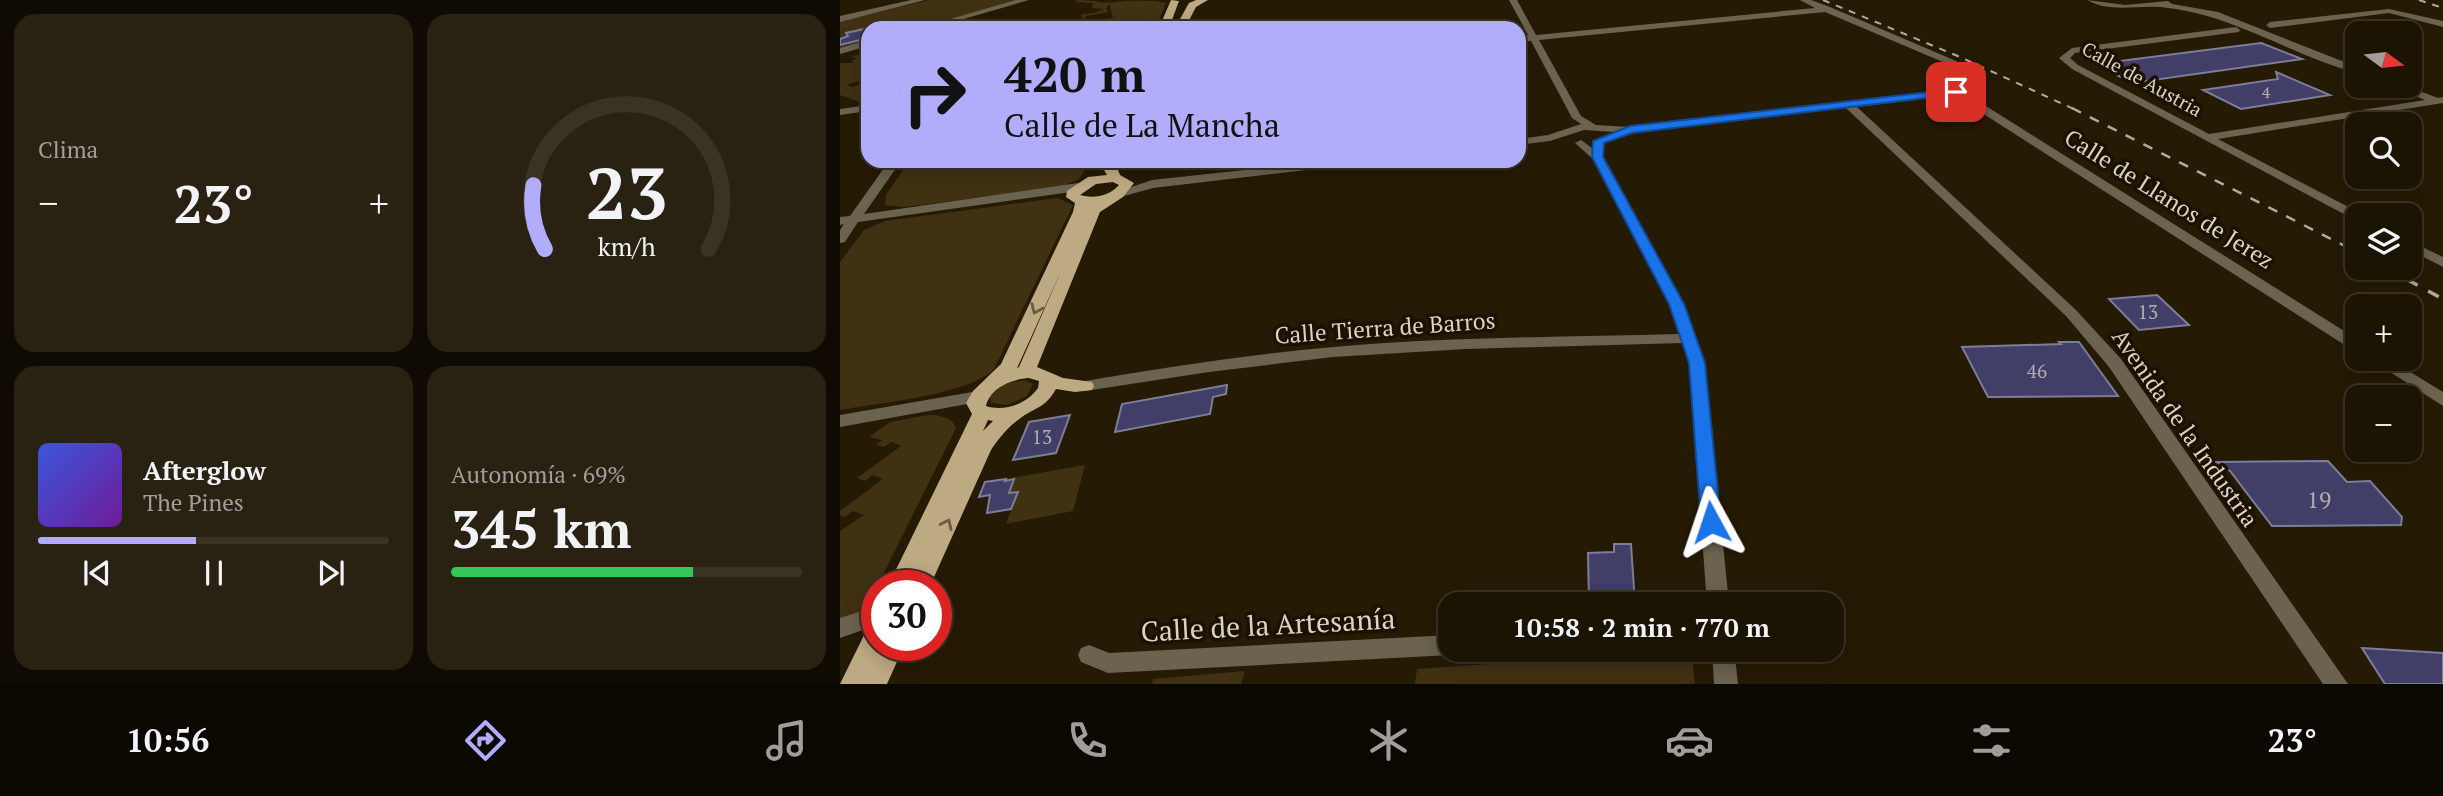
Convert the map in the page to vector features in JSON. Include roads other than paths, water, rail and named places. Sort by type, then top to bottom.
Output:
[{"type":"main road","points":[[1166,21],[1174,0],[1195,0]]},
{"type":"main road","points":[[1180,21],[1185,5],[1195,0]]},
{"type":"main road","points":[[1182,21],[1192,5],[1204,0]]},
{"type":"main road","points":[[907,570],[980,405],[1009,366],[1078,217],[1078,195],[1093,180],[1099,168]]},
{"type":"main road","points":[[1026,373],[1094,210],[1126,187],[1112,168]]},
{"type":"main road","points":[[1093,180],[1120,179]]},
{"type":"main road","points":[[1078,195],[1113,196]]},
{"type":"main road","points":[[995,382],[1026,373],[1041,374],[1063,384],[1085,386]]},
{"type":"main road","points":[[1038,400],[1049,385],[1048,379]]},
{"type":"main road","points":[[925,570],[982,447],[1003,421],[1038,400],[1085,386]]},
{"type":"main road","points":[[980,405],[998,415],[1019,411]]},
{"type":"main road","points":[[853,684],[864,661]]},
{"type":"main road","points":[[874,684],[884,661]]},
{"type":"street","points":[[840,19],[921,0]]},
{"type":"street","points":[[948,21],[1025,0]]},
{"type":"street","points":[[1513,0],[1524,21]]},
{"type":"street","points":[[1526,141],[1574,136],[1600,139],[1630,130],[1956,92],[1964,78],[1961,69],[1953,64],[1804,0]]},
{"type":"street","points":[[2091,0],[2131,7],[2197,0]]},
{"type":"street","points":[[2159,4],[2198,10],[2236,24],[2271,31],[2345,62]]},
{"type":"street","points":[[2215,4],[2236,24]]},
{"type":"street","points":[[1526,38],[1827,9]]},
{"type":"street","points":[[2271,31],[2382,12],[2416,16],[2443,24]]},
{"type":"street","points":[[966,16],[968,21]]},
{"type":"street","name":"Calle de Austria","points":[[2236,24],[2072,51],[2064,58],[2075,67],[2345,211]]},
{"type":"street","points":[[1526,25],[1577,118],[1600,139],[1689,338],[1697,363],[1717,592]]},
{"type":"street","points":[[840,51],[861,45]]},
{"type":"street","points":[[2422,91],[2441,100]]},
{"type":"street","name":"Calle de Llanos de Jerez","points":[[1956,92],[2345,338]]},
{"type":"street","points":[[2422,94],[2441,100]]},
{"type":"street","points":[[2208,138],[2441,100]]},
{"type":"street","name":"Avenida de la Industria","points":[[1850,106],[2071,313],[2115,363],[2336,684]]},
{"type":"street","points":[[840,112],[861,109]]},
{"type":"street","points":[[1574,136],[1577,118]]},
{"type":"street","points":[[1574,136],[1600,139]]},
{"type":"street","points":[[840,239],[890,168]]},
{"type":"street","points":[[1113,196],[1152,184],[1295,168]]},
{"type":"street","points":[[1120,179],[1152,184]]},
{"type":"street","points":[[840,221],[1051,193],[1078,195]]},
{"type":"street","points":[[2422,252],[2443,262]]},
{"type":"street","name":"Calle Tierra de Barros","points":[[1085,386],[1227,363],[1332,352],[1430,346],[1689,338]]},
{"type":"street","points":[[2397,371],[2443,400]]},
{"type":"street","points":[[840,421],[980,405]]},
{"type":"street","points":[[840,628],[861,621]]},
{"type":"street","name":"Calle de la Artesanía","points":[[1089,655],[1108,663],[1438,646]]},
{"type":"street","points":[[1724,662],[1726,684]]},
{"type":"railway","points":[[1823,0],[1960,57],[2076,110]]},
{"type":"railway","points":[[2419,0],[2443,8]]},
{"type":"railway","points":[[2076,110],[2345,246]]},
{"type":"railway","points":[[2408,280],[2443,299]]}]
